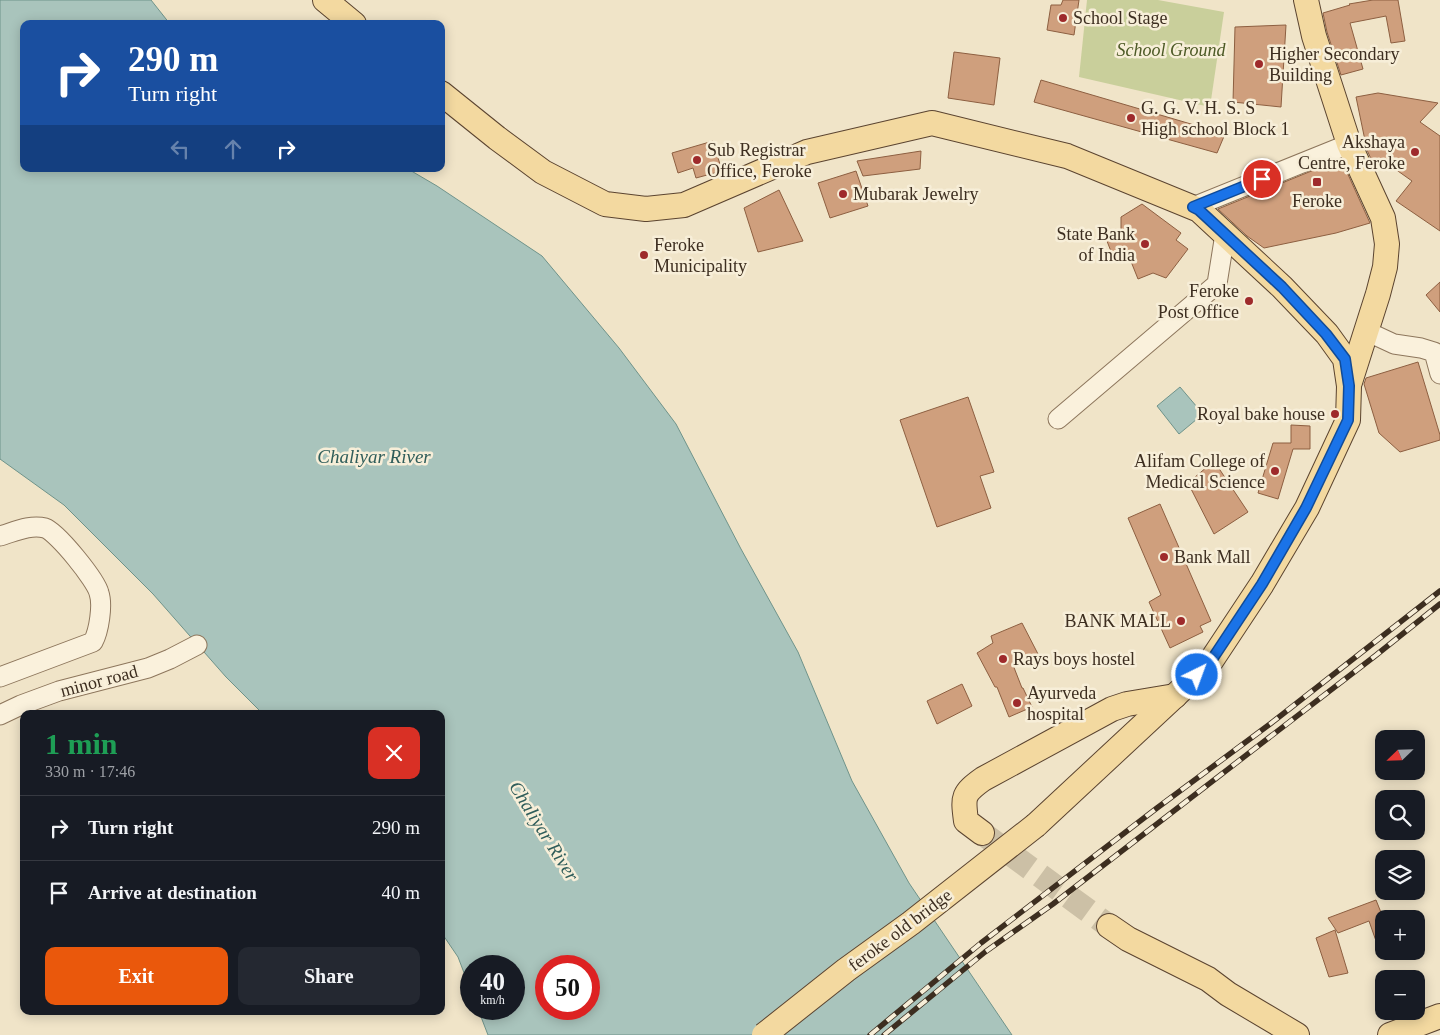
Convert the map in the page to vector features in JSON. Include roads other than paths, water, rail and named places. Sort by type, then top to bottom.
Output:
[{"type":"main road","points":[[325,0],[349,20]]},
{"type":"main road","points":[[1306,0],[1314,36],[1349,144],[1383,218],[1387,244],[1385,267],[1349,386]]},
{"type":"main road","points":[[445,97],[543,172],[605,204],[646,209],[684,205],[807,152],[932,123],[1067,156],[1199,210],[1282,287],[1326,334],[1345,359],[1349,386]]},
{"type":"main road","name":"feroke old bridge","points":[[764,1035],[1036,825],[1209,664],[1262,584],[1306,508],[1348,420],[1349,386]]},
{"type":"main road","points":[[982,833],[966,821],[964,801],[970,788],[982,779],[1112,709],[1127,704],[1175,696]]},
{"type":"main road","points":[[1109,926],[1128,939],[1208,979],[1228,994],[1297,1035]]},
{"type":"main road","points":[[1390,1035],[1437,1023]]},
{"type":"street","points":[[1193,207],[1349,144]]},
{"type":"street","points":[[1058,419],[1217,284],[1224,234]]},
{"type":"street","points":[[1366,331],[1394,344],[1434,352],[1440,374]]},
{"type":"street","points":[[0,536],[28,527],[46,528],[66,546],[86,571],[99,591],[101,602],[97,634],[93,642],[0,677]]},
{"type":"street","name":"minor road","points":[[0,715],[59,691],[148,668],[197,645]]},
{"type":"water","name":"Chaliyar River","points":[[0,0],[151,0],[167,20],[20,20],[20,172],[413,172],[542,256],[619,348],[676,424],[741,549],[798,652],[852,781],[909,883],[1012,1035],[488,1035],[482,1020],[525,1020],[525,955],[460,955],[460,962],[445,938],[445,710],[259,710],[226,677],[153,594],[64,505],[0,459]]},
{"type":"water","points":[[1180,387],[1203,414],[1179,434],[1157,406]]},
{"type":"tunnel","points":[[982,833],[1109,926]]},
{"type":"railway","points":[[870,1035],[981,943],[1270,724],[1440,591]]},
{"type":"railway","points":[[884,1035],[985,952],[1053,904],[1440,604]]},
{"type":"place","name":"School Stage","points":[[1063,18]]},
{"type":"place","name":"Higher Secondary Building","points":[[1259,64]]},
{"type":"place","name":"G. G. V. H. S. S High school Block 1","points":[[1131,118]]},
{"type":"place","name":"Akshaya Centre, Feroke","points":[[1415,152]]},
{"type":"place","name":"Sub Registrar Office, Feroke","points":[[697,160]]},
{"type":"place","name":"Feroke","points":[[1317,182]]},
{"type":"place","name":"Mubarak Jewelry","points":[[843,194]]},
{"type":"place","name":"State Bank of India","points":[[1145,244]]},
{"type":"place","name":"Feroke Municipality","points":[[644,255]]},
{"type":"place","name":"Feroke Post Office","points":[[1249,301]]},
{"type":"place","name":"Royal bake house","points":[[1335,414]]},
{"type":"place","name":"Alifam College of Medical Science","points":[[1275,471]]},
{"type":"place","name":"Bank Mall","points":[[1164,557]]},
{"type":"place","name":"BANK MALL","points":[[1181,621]]},
{"type":"place","name":"Rays boys hostel","points":[[1003,659]]},
{"type":"place","name":"Ayurveda hospital","points":[[1017,703]]},
{"type":"park label","name":"School Ground","points":[[1171,50]]}]
